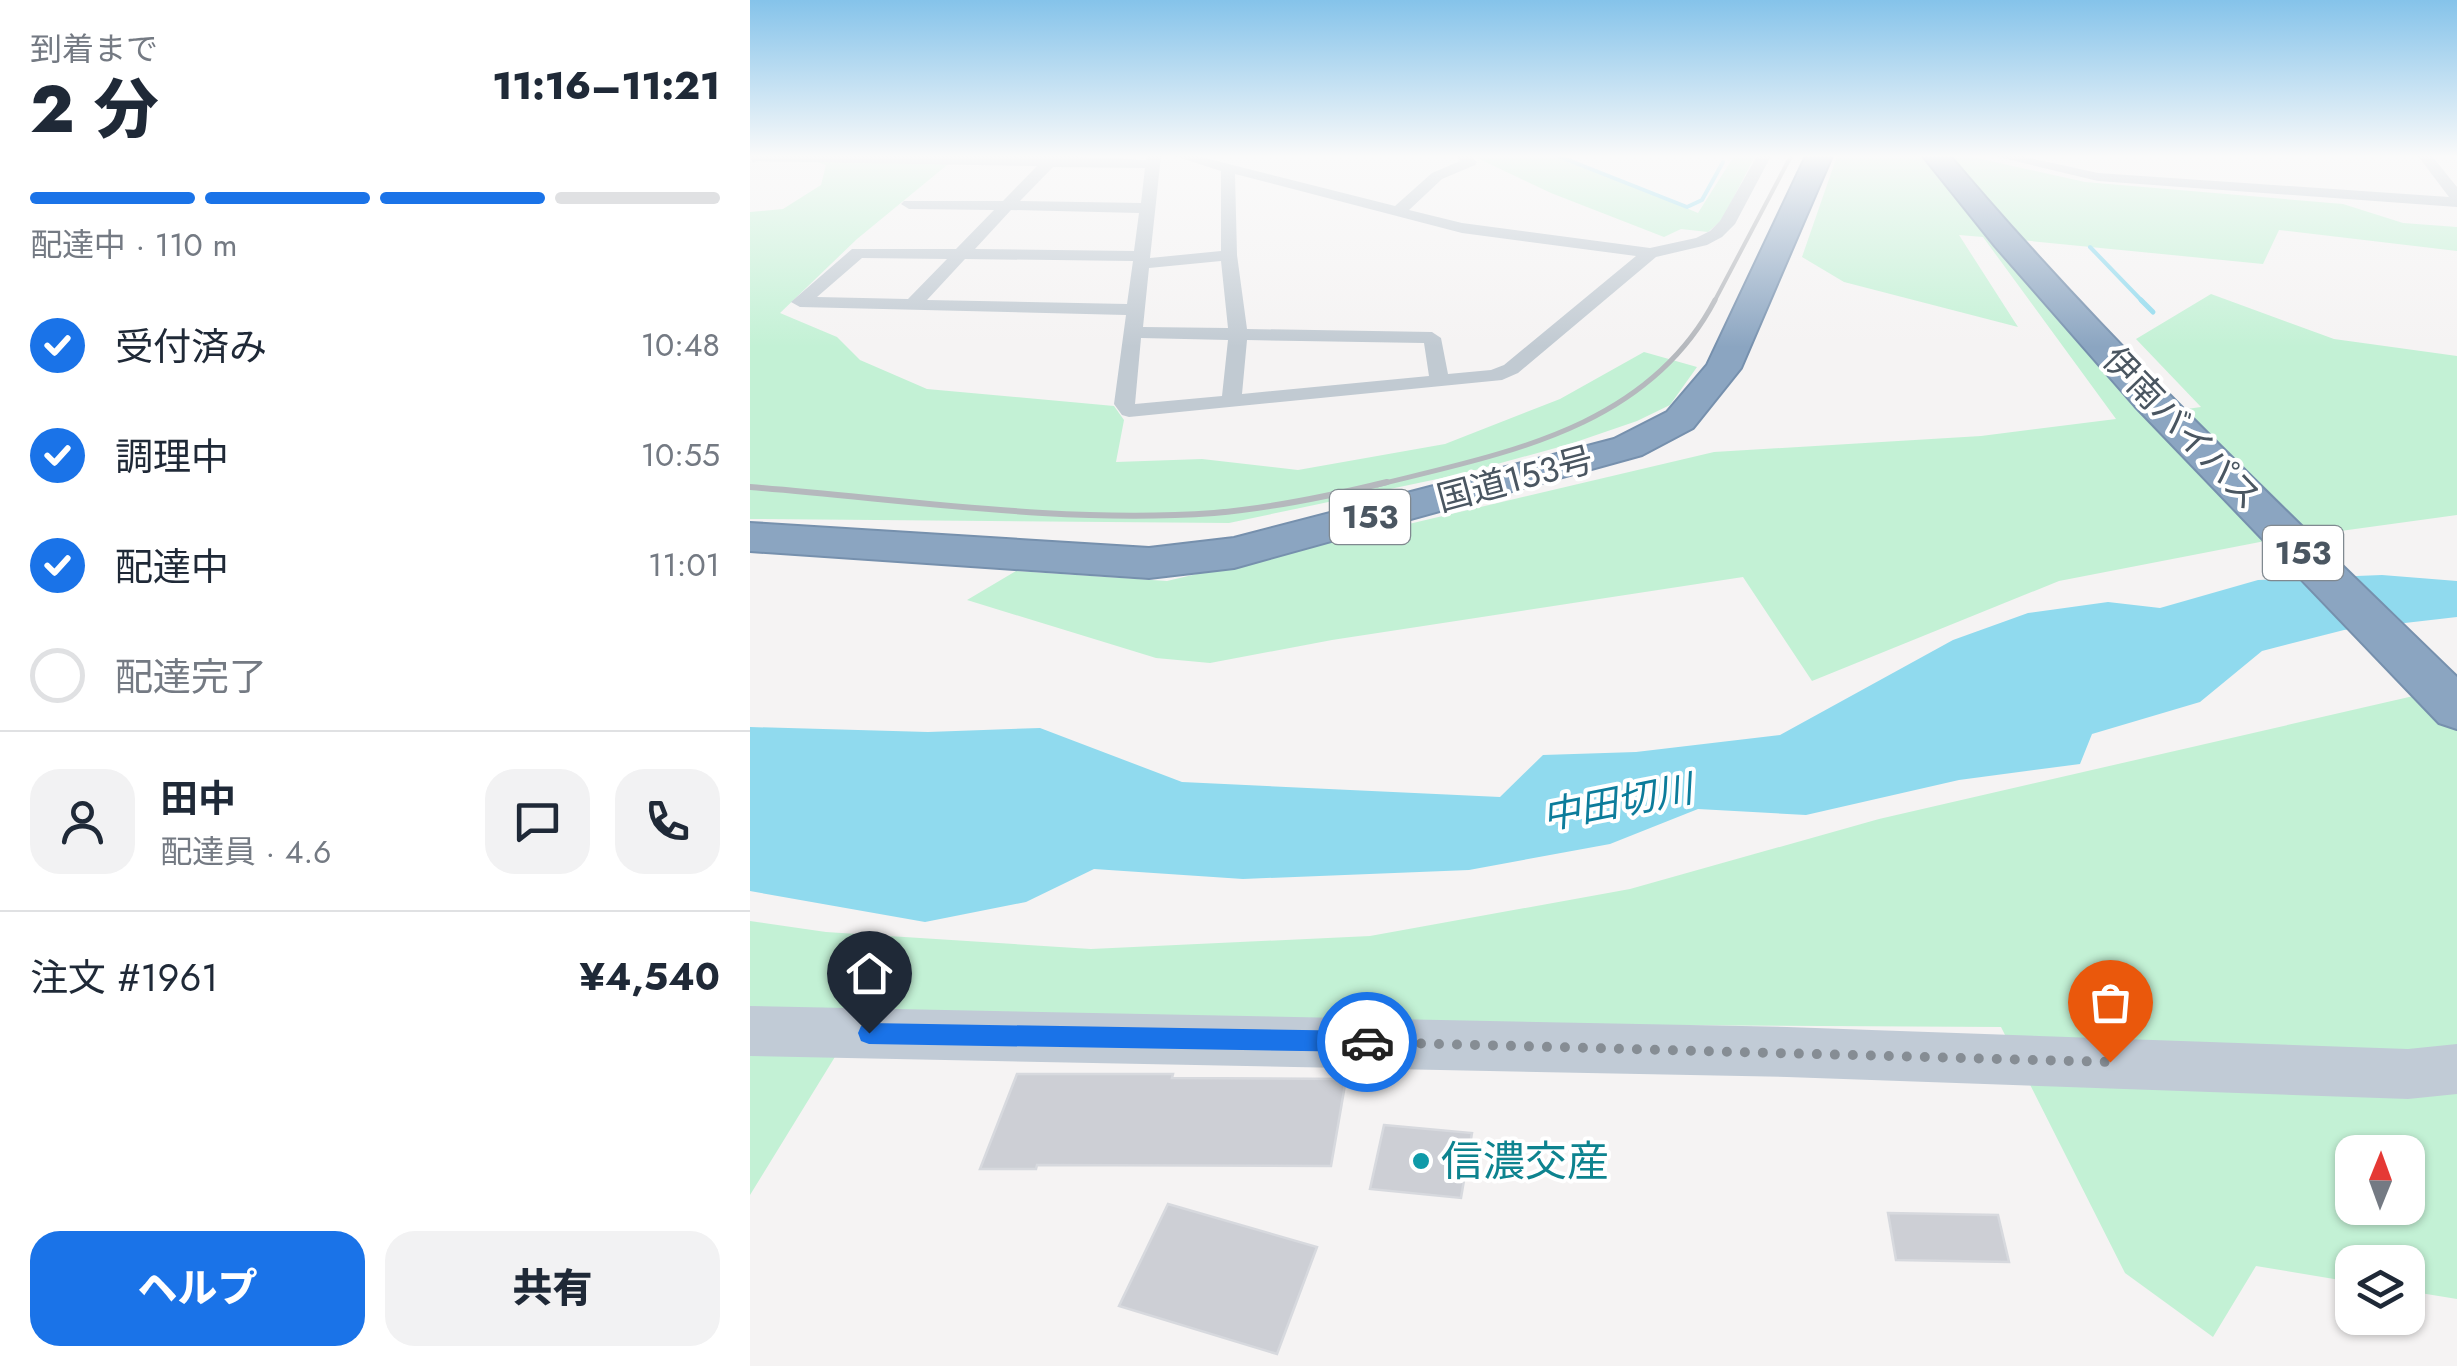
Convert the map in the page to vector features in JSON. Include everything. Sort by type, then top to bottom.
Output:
[{"type":"highway","name":"国道153号","points":[[750,537],[1149,563],[1187,562],[1272,543],[1628,447],[1680,420],[1723,368],[1790,220]]},
{"type":"highway","name":"伊南バイパス","points":[[1988,220],[2148,398],[2457,709]]},
{"type":"highway","name":"伊南バイパス","points":[[2006,220],[2078,317]]},
{"type":"street","points":[[910,307],[994,220]]},
{"type":"street","points":[[1145,220],[1124,408],[1140,413],[1495,376],[1511,369],[1650,253]]},
{"type":"street","points":[[1229,220],[1238,334],[1231,403]]},
{"type":"street","points":[[1426,220],[1650,253],[1701,242],[1729,220]]},
{"type":"street","points":[[1133,310],[800,302],[858,253],[1140,260],[1230,255]]},
{"type":"street","points":[[1134,332],[1432,338],[1440,382]]},
{"type":"street","points":[[750,1032],[1266,1039],[1948,1056],[2408,1074],[2457,1069]]},
{"type":"green space","points":[[750,220],[880,220],[780,313],[837,337],[860,360],[927,389],[1114,406],[1124,420],[1116,462],[1202,459],[1298,470],[1445,444],[1560,399],[1644,352],[1697,367],[1670,405],[1570,444],[1461,474],[1229,523],[750,519]]},
{"type":"green space","points":[[1620,220],[1722,220],[1708,232],[1681,229],[1664,237]]},
{"type":"green space","points":[[1815,220],[2393,220],[2457,227],[2457,251],[2279,230],[2263,264],[2000,238],[2151,414],[2201,407],[2136,339],[2211,294],[2334,339],[2457,356],[2457,515],[2260,542],[2059,581],[1812,681],[1743,577],[1332,640],[1210,663],[1156,658],[967,600],[1016,571],[1167,581],[1714,452],[1981,436],[2116,419],[1983,237],[1959,235],[2018,327],[1844,282],[1802,257]]},
{"type":"green space","points":[[2457,686],[2457,1299],[2425,1294],[2425,1245],[2335,1245],[2335,1279],[2256,1266],[2213,1337],[2125,1273],[2001,1027],[857,1021],[750,1195],[750,921],[826,932],[1091,949],[1370,936],[1630,889],[1879,819]]},
{"type":"water","name":"中田切川","points":[[2382,575],[2457,581],[2457,617],[2344,630],[2262,651],[2200,702],[2092,734],[2080,764],[1959,780],[1806,815],[1698,809],[1610,844],[1469,870],[1243,879],[1094,869],[1026,902],[925,922],[750,891],[750,727],[928,732],[1040,728],[1182,782],[1500,797],[1543,755],[1636,752],[1780,735],[1953,640],[2028,613],[2108,602],[2160,608],[2258,580]]},
{"type":"building","points":[[1017,1074],[1346,1079],[1331,1166],[1037,1165],[1036,1169],[980,1169]]},
{"type":"building","name":"信濃交産","points":[[1384,1125],[1472,1133],[1461,1198],[1370,1189]]},
{"type":"building","points":[[1168,1204],[1317,1247],[1277,1354],[1119,1306]]},
{"type":"building","points":[[1888,1213],[1998,1215],[2009,1262],[1896,1260]]},
{"type":"waterway","points":[[2090,247],[2143,302]]},
{"type":"waterway","points":[[2143,302],[2153,312]]},
{"type":"railway","points":[[1714,302],[1757,220]]},
{"type":"railway","points":[[1377,485],[1523,446],[1613,406],[1652,378],[1687,343],[1715,300]]},
{"type":"railway","points":[[750,487],[982,509],[1156,516],[1258,508],[1387,482]]},
{"type":"way so far","points":[[1367,1042],[2110,1062]]},
{"type":"place","name":"信濃交産","points":[[1421,1161]]},
{"type":"route","points":[[869,1033],[1367,1042]]}]
